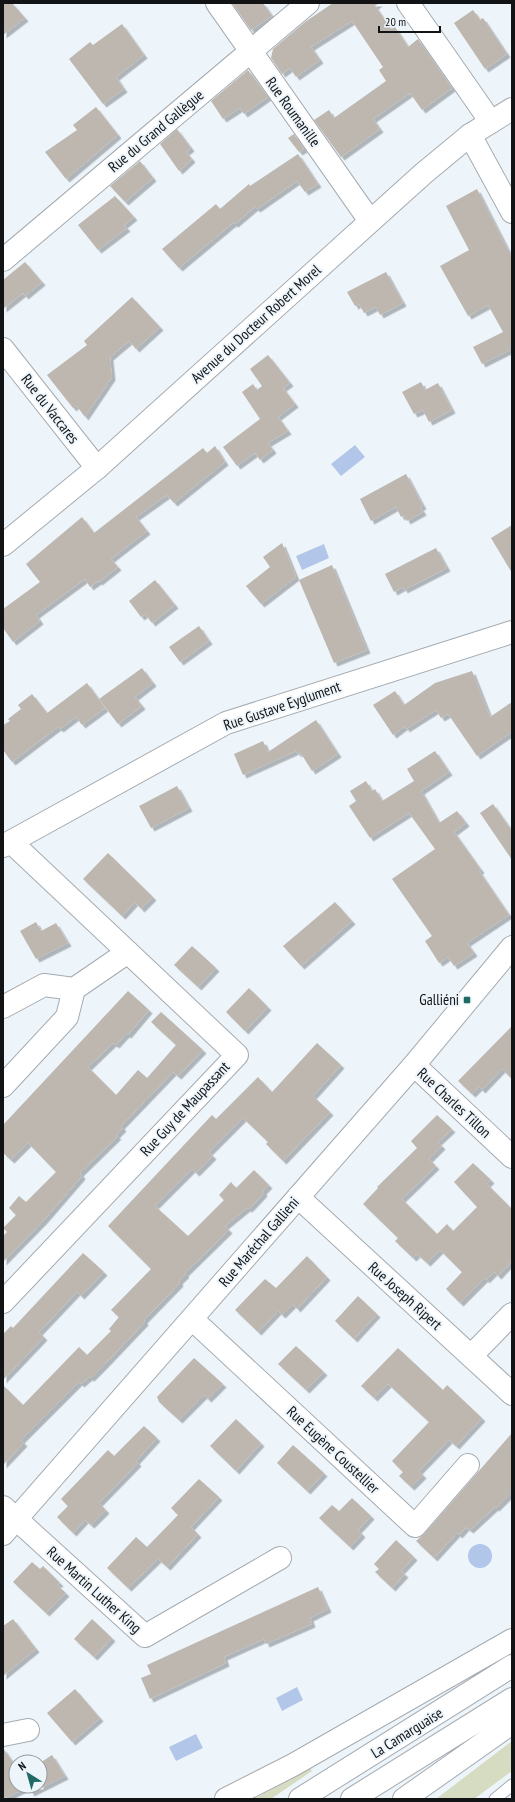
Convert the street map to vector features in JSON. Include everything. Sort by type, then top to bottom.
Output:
[{"type":"main road","name":"Rue Roumanille","points":[[217,3],[370,221]]},
{"type":"main road","name":"Rue du Grand Gallègue","points":[[3,260],[308,3]]},
{"type":"main road","points":[[408,3],[491,122]]},
{"type":"main road","name":"Avenue du Docteur Robert Morel","points":[[3,545],[97,468],[424,173],[470,135],[512,109]]},
{"type":"main road","points":[[470,135],[512,212]]},
{"type":"main road","name":"Rue du Vaccares","points":[[3,349],[97,468]]},
{"type":"main road","name":"Rue Gustave Eyglument","points":[[7,844],[226,723],[512,632]]},
{"type":"main road","name":"Rue Guy de Maupassant","points":[[3,1302],[237,1055],[128,952],[7,844]]},
{"type":"main road","name":"Rue Maréchal Gallieni","points":[[7,1520],[192,1319],[414,1065],[511,951]]},
{"type":"main road","points":[[3,1086],[67,1017],[74,989],[128,952]]},
{"type":"main road","points":[[3,1007],[44,985],[74,989]]},
{"type":"main road","name":"Rue Charles Tillon","points":[[414,1065],[512,1157]]},
{"type":"main road","name":"Rue Joseph Ripert","points":[[298,1198],[512,1394]]},
{"type":"main road","points":[[471,1356],[512,1314]]},
{"type":"main road","name":"Rue Eugène Coustellier","points":[[192,1319],[415,1526],[468,1465]]},
{"type":"main road","name":"Rue Martin Luther King","points":[[7,1520],[145,1636],[280,1558]]},
{"type":"main road","points":[[226,1799],[294,1765],[512,1640]]},
{"type":"main road","name":"La Camarguaise","points":[[300,1799],[512,1666]]},
{"type":"main road","name":"La Camarguaise","points":[[352,1799],[512,1699]]},
{"type":"main road","points":[[404,1799],[512,1723]]},
{"type":"main road","points":[[3,1735],[28,1730]]},
{"type":"lane","points":[[495,1799],[512,1785]]},
{"type":"green space","points":[[512,1741],[512,1771],[474,1799],[436,1799]]},
{"type":"green space","points":[[310,1768],[312,1771],[271,1799],[253,1799]]},
{"type":"water","points":[[355,445],[365,457],[341,476],[331,464]]},
{"type":"water","points":[[324,544],[329,558],[302,570],[296,556]]},
{"type":"water","points":[[480,1544],[485,1545],[491,1551],[491,1561],[485,1567],[480,1568],[475,1567],[469,1561],[468,1556],[469,1551],[475,1545]]},
{"type":"water","points":[[297,1687],[303,1700],[282,1711],[276,1698]]},
{"type":"water","points":[[196,1734],[203,1748],[176,1761],[169,1747]]},
{"type":"building","points":[[3,3],[12,3],[25,18],[3,35]]},
{"type":"building","points":[[232,3],[263,3],[272,16],[251,30]]},
{"type":"building","points":[[333,3],[379,3],[375,6],[391,29],[395,27],[408,47],[418,39],[452,88],[422,110],[410,93],[373,119],[380,129],[341,157],[314,120],[329,110],[334,118],[386,81],[379,70],[383,67],[352,21],[311,47],[320,60],[296,77],[290,68],[282,74],[271,58],[273,49],[305,22]]},
{"type":"building","points":[[473,10],[480,20],[483,18],[507,54],[485,69],[454,23]]},
{"type":"building","points":[[122,24],[144,55],[116,77],[124,89],[103,104],[69,59],[90,42],[93,45]]},
{"type":"building","points":[[248,70],[268,97],[244,114],[240,108],[223,119],[211,101]]},
{"type":"building","points":[[96,107],[118,135],[66,179],[45,152],[77,130],[73,125]]},
{"type":"building","points":[[177,129],[191,148],[186,152],[192,159],[179,171],[160,144]]},
{"type":"building","points":[[294,134],[304,149],[299,152],[288,138]]},
{"type":"building","points":[[298,154],[318,184],[305,192],[297,181],[257,209],[255,207],[235,224],[233,223],[179,268],[162,249],[216,204],[220,209],[249,184],[250,186]]},
{"type":"building","points":[[140,161],[153,178],[125,202],[110,186]]},
{"type":"building","points":[[477,189],[512,258],[512,349],[482,364],[473,347],[503,332],[488,305],[468,316],[440,266],[469,250],[446,206]]},
{"type":"building","points":[[115,196],[134,217],[124,225],[127,228],[98,250],[78,225]]},
{"type":"building","points":[[25,262],[42,282],[25,296],[23,293],[3,309],[3,280]]},
{"type":"building","points":[[386,272],[403,303],[380,315],[376,307],[364,313],[359,304],[355,306],[347,292]]},
{"type":"building","points":[[132,297],[160,327],[136,349],[129,341],[110,357],[112,377],[85,417],[76,405],[73,408],[47,375],[87,345],[84,341]]},
{"type":"building","points":[[268,355],[290,383],[283,388],[295,404],[278,417],[288,431],[268,443],[273,450],[260,460],[255,453],[237,466],[223,447],[260,419],[242,392],[253,384],[257,390],[262,386],[250,369]]},
{"type":"building","points":[[421,382],[425,390],[438,383],[452,410],[429,422],[423,410],[414,414],[402,392]]},
{"type":"building","points":[[215,446],[225,462],[174,503],[167,495],[136,517],[147,531],[111,559],[118,567],[90,587],[85,579],[36,615],[40,621],[13,642],[3,628],[3,609],[40,582],[26,564],[82,517],[94,533],[203,448],[207,453]]},
{"type":"building","points":[[406,474],[423,506],[420,507],[423,512],[407,521],[404,515],[401,517],[396,507],[371,521],[360,499]]},
{"type":"building","points":[[512,525],[512,573],[491,538]]},
{"type":"building","points":[[282,543],[296,577],[261,604],[246,586],[270,567],[263,557]]},
{"type":"building","points":[[436,548],[447,568],[404,590],[403,587],[394,592],[385,574]]},
{"type":"building","points":[[332,565],[367,650],[334,663],[299,580]]},
{"type":"building","points":[[155,580],[175,605],[152,623],[145,614],[141,617],[129,601]]},
{"type":"building","points":[[199,626],[209,641],[180,662],[169,647]]},
{"type":"building","points":[[142,668],[153,683],[135,697],[142,706],[118,724],[99,699]]},
{"type":"building","points":[[472,671],[490,717],[512,702],[512,732],[477,756],[448,714],[441,718],[436,710],[406,729],[405,726],[393,735],[373,705],[395,691],[404,705],[435,683]]},
{"type":"building","points":[[87,683],[105,708],[82,725],[76,717],[60,729],[58,727],[12,762],[3,750],[3,725],[10,721],[8,719],[21,709],[18,705],[32,694],[47,713]]},
{"type":"building","points":[[316,720],[338,754],[312,771],[300,752],[298,754],[296,751],[243,775],[234,754],[263,741],[268,752]]},
{"type":"building","points":[[435,751],[449,772],[421,791],[439,823],[457,811],[466,823],[454,832],[481,870],[479,871],[509,915],[467,943],[474,953],[454,966],[448,957],[439,963],[425,941],[432,936],[392,879],[435,849],[409,813],[370,838],[349,806],[356,801],[350,791],[366,781],[372,791],[375,789],[382,801],[414,781],[407,769]]},
{"type":"building","points":[[177,786],[189,808],[151,828],[139,806]]},
{"type":"building","points":[[493,804],[512,831],[512,860],[480,813]]},
{"type":"building","points":[[108,853],[153,897],[141,909],[135,902],[122,916],[83,879]]},
{"type":"building","points":[[335,902],[352,921],[301,966],[283,946]]},
{"type":"building","points":[[36,922],[41,931],[56,923],[68,943],[36,959],[20,931]]},
{"type":"building","points":[[192,946],[216,968],[198,987],[174,965]]},
{"type":"building","points":[[249,988],[268,1007],[245,1031],[226,1012]]},
{"type":"building","points":[[128,991],[149,1010],[128,1035],[126,1034],[116,1045],[113,1043],[88,1067],[116,1095],[138,1070],[147,1078],[176,1045],[151,1022],[161,1012],[203,1050],[178,1076],[173,1072],[121,1126],[123,1128],[116,1135],[118,1136],[80,1173],[82,1176],[44,1220],[3,1262],[3,1236],[7,1232],[3,1228],[16,1215],[9,1208],[19,1196],[26,1202],[56,1172],[28,1143],[11,1160],[3,1153],[3,1125]]},
{"type":"building","points":[[512,1026],[512,1079],[502,1069],[482,1090],[479,1087],[472,1094],[458,1081]]},
{"type":"building","points":[[317,1043],[341,1065],[313,1096],[330,1112],[283,1161],[266,1144],[268,1142],[243,1118],[209,1152],[213,1156],[196,1173],[192,1169],[155,1206],[188,1236],[224,1200],[219,1195],[231,1182],[236,1188],[254,1170],[269,1185],[263,1191],[264,1193],[249,1209],[247,1208],[225,1226],[229,1230],[185,1273],[186,1274],[179,1281],[180,1283],[144,1320],[145,1322],[91,1378],[89,1377],[81,1384],[79,1382],[21,1440],[24,1443],[3,1465],[3,1385],[23,1405],[79,1347],[87,1355],[111,1331],[109,1329],[119,1317],[111,1310],[151,1269],[108,1226],[212,1115],[216,1119],[258,1077],[272,1092]]},
{"type":"building","points":[[437,1115],[452,1129],[438,1142],[442,1146],[429,1159],[436,1166],[402,1199],[437,1234],[447,1224],[453,1231],[477,1207],[454,1182],[473,1163],[491,1180],[487,1184],[512,1209],[512,1261],[498,1276],[494,1272],[486,1280],[485,1278],[460,1303],[446,1289],[462,1272],[440,1250],[427,1263],[417,1254],[413,1258],[395,1241],[398,1238],[363,1204],[378,1188],[377,1187],[417,1148],[411,1141]]},
{"type":"building","points":[[83,1253],[104,1272],[81,1296],[77,1292],[39,1332],[44,1337],[3,1380],[3,1334],[11,1326],[13,1328]]},
{"type":"building","points":[[307,1256],[327,1277],[297,1309],[293,1304],[282,1315],[278,1311],[258,1332],[235,1310],[265,1279],[276,1288]]},
{"type":"building","points":[[358,1296],[377,1314],[354,1339],[335,1321]]},
{"type":"building","points":[[296,1346],[324,1372],[306,1390],[278,1364]]},
{"type":"building","points":[[398,1348],[443,1390],[447,1385],[482,1418],[456,1446],[449,1440],[419,1471],[423,1475],[411,1487],[399,1476],[403,1472],[392,1461],[429,1422],[388,1384],[374,1398],[361,1386]]},
{"type":"building","points":[[194,1358],[223,1384],[208,1399],[204,1395],[179,1420],[159,1402],[157,1397]]},
{"type":"building","points":[[236,1419],[261,1443],[236,1471],[210,1446]]},
{"type":"building","points":[[144,1426],[157,1438],[136,1461],[138,1463],[99,1503],[106,1510],[91,1525],[85,1520],[73,1533],[57,1517],[68,1506],[61,1499],[108,1450],[114,1456]]},
{"type":"building","points":[[512,1433],[512,1492],[470,1530],[466,1527],[459,1535],[457,1533],[434,1558],[416,1541],[424,1534]]},
{"type":"building","points":[[293,1445],[324,1473],[307,1491],[277,1463]]},
{"type":"building","points":[[199,1479],[219,1497],[191,1527],[198,1534],[167,1567],[158,1559],[128,1588],[107,1568],[136,1537],[147,1547],[178,1515],[171,1508]]},
{"type":"building","points":[[352,1498],[371,1516],[358,1530],[362,1534],[350,1547],[319,1518],[332,1505],[339,1511]]},
{"type":"building","points":[[396,1540],[414,1557],[401,1571],[405,1574],[392,1588],[375,1572],[379,1569],[374,1564]]},
{"type":"building","points":[[32,1562],[40,1569],[43,1566],[60,1583],[57,1585],[66,1593],[46,1613],[13,1582]]},
{"type":"building","points":[[318,1587],[328,1609],[310,1618],[312,1624],[266,1644],[264,1639],[224,1657],[226,1663],[150,1699],[141,1678],[151,1674],[147,1665]]},
{"type":"building","points":[[13,1619],[36,1649],[3,1676],[3,1626]]},
{"type":"building","points":[[92,1619],[112,1638],[94,1657],[74,1639]]},
{"type":"building","points":[[75,1689],[100,1718],[72,1742],[47,1713]]},
{"type":"building","points":[[3,1748],[8,1755],[8,1794],[13,1794],[3,1799]]},
{"type":"building","points":[[52,1755],[65,1776],[48,1784],[48,1758]]},
{"type":"place","name":"Galliéni","points":[[467,1000]]}]
